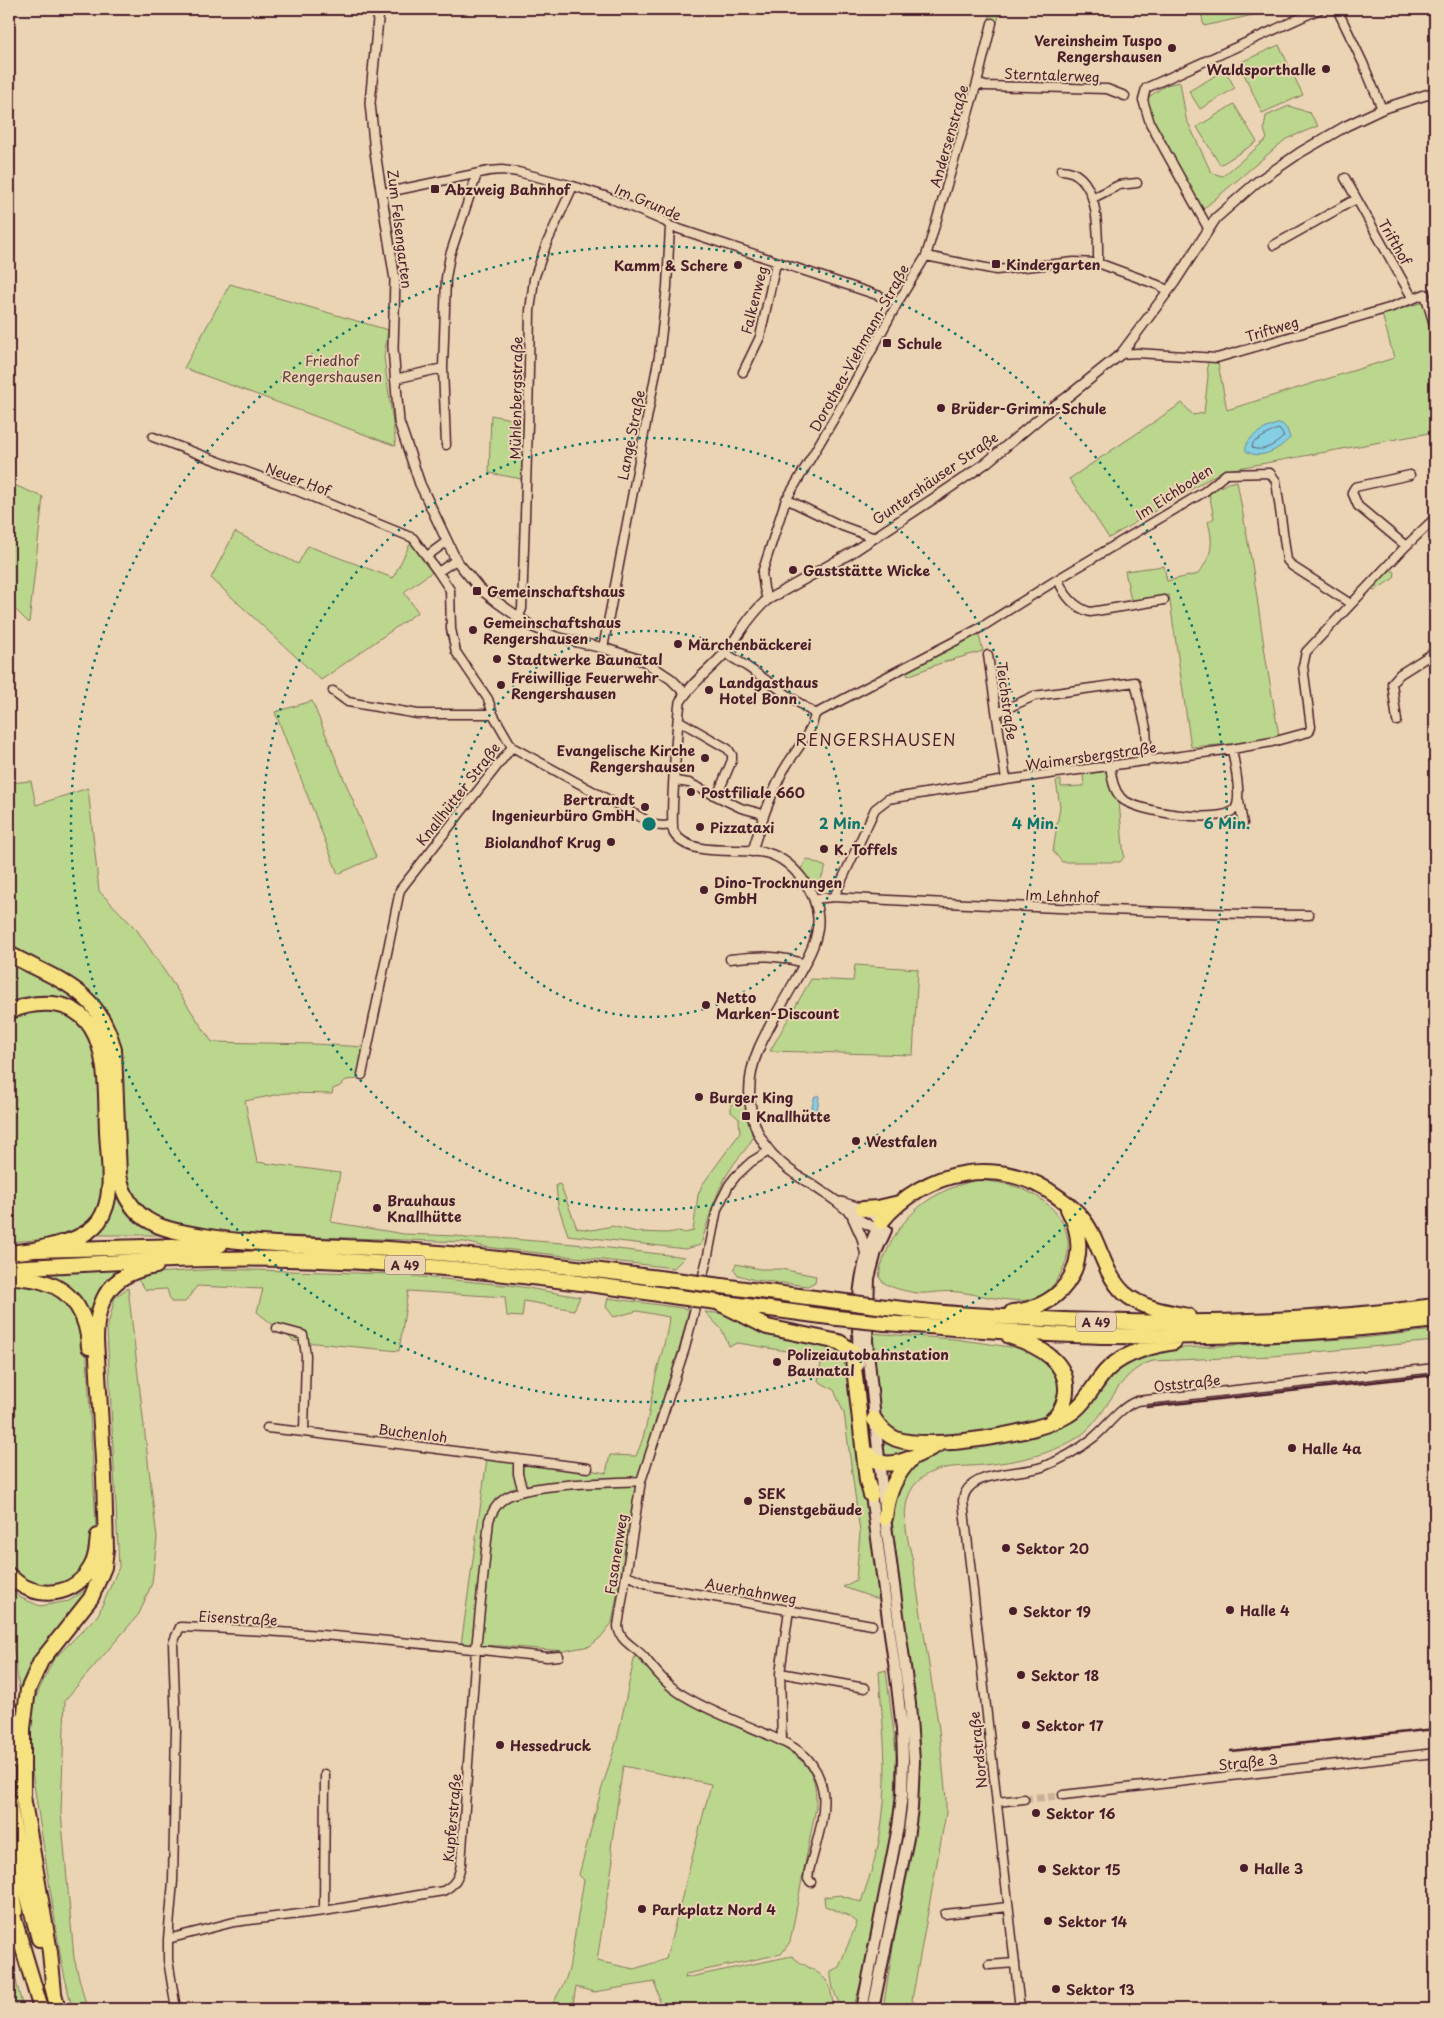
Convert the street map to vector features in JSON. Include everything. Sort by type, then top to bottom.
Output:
[{"type":"highway","points":[[9,954],[77,991],[101,1015],[109,1030],[116,1068],[119,1176],[122,1189],[135,1210],[152,1223],[165,1228],[224,1240],[270,1245]]},
{"type":"highway","points":[[9,1012],[29,1004],[45,1003],[62,1005],[75,1011],[88,1021],[96,1036],[105,1074],[109,1185],[104,1212],[94,1226],[70,1241],[34,1250]]},
{"type":"highway","points":[[857,1211],[900,1203],[917,1192],[949,1177],[972,1172],[990,1171],[1007,1173],[1030,1180],[1074,1209],[1086,1223],[1119,1288],[1131,1298],[1164,1311],[1228,1321]]},
{"type":"highway","points":[[882,1227],[917,1192]]},
{"type":"highway","points":[[963,1315],[1029,1310],[1050,1300],[1066,1284],[1076,1264],[1079,1241],[1073,1218],[1060,1198]]},
{"type":"highway","points":[[882,1227],[900,1203]]},
{"type":"highway","name":"A 49","points":[[10,1253],[34,1250],[270,1245],[379,1249],[460,1255],[683,1281],[886,1308],[963,1315],[1078,1321],[1290,1320],[1435,1306]]},
{"type":"highway","points":[[23,1799],[24,1728],[28,1690],[41,1661],[91,1598],[104,1567],[106,1549],[104,1477],[96,1340],[101,1301],[106,1292],[115,1283],[125,1276],[149,1267],[212,1260]]},
{"type":"highway","name":"A 49","points":[[10,1272],[151,1261],[212,1260],[317,1260],[439,1267],[596,1284],[679,1297],[884,1323],[1111,1336],[1219,1336],[1297,1333],[1435,1320]]},
{"type":"highway","points":[[9,1575],[28,1590],[43,1593],[67,1588],[86,1574],[94,1562],[98,1532],[89,1340],[86,1323],[82,1312],[65,1292],[42,1281],[10,1272]]},
{"type":"highway","points":[[717,1302],[767,1327],[839,1342],[851,1350],[867,1481],[871,1495]]},
{"type":"highway","points":[[991,1330],[1040,1349],[1056,1361],[1060,1367],[1066,1383],[1065,1401],[1062,1410],[1056,1418],[1046,1425]]},
{"type":"highway","points":[[874,1418],[883,1431],[905,1441],[940,1444],[1018,1432],[1058,1421],[1074,1411],[1088,1397],[1106,1371],[1120,1360],[1168,1343],[1219,1336]]},
{"type":"highway","points":[[868,1454],[874,1460],[889,1464],[913,1458],[940,1444]]},
{"type":"highway","points":[[884,1518],[892,1485],[901,1470],[913,1458]]},
{"type":"highway","points":[[9,1708],[50,1952],[54,1993]]},
{"type":"highway","points":[[9,1801],[25,1886],[58,2009]]},
{"type":"highway","points":[[9,1876],[27,1958]]},
{"type":"highway","points":[[9,1902],[41,2009]]},
{"type":"main road","points":[[862,2009],[897,1836],[902,1795],[903,1759],[902,1729],[896,1677],[871,1495],[872,1482],[861,1387],[858,1315],[860,1280],[866,1256],[882,1227]]},
{"type":"main road","points":[[872,2009],[908,1838],[912,1808],[914,1761],[912,1723],[884,1518],[867,1341],[867,1294],[872,1264],[882,1227]]},
{"type":"street","name":"Zum Felsengarten","points":[[378,9],[370,103],[375,152],[383,193],[395,280],[393,348],[399,422],[420,484],[446,542],[456,560],[479,588],[518,618],[556,637],[603,648],[644,661],[671,679],[685,693]]},
{"type":"street","points":[[1208,228],[1150,123],[1145,110],[1144,92],[1146,88],[1320,9]]},
{"type":"street","points":[[1337,9],[1382,109]]},
{"type":"street","name":"Andersenstraße","points":[[926,256],[977,83],[992,22]]},
{"type":"street","name":"Sterntalerweg","points":[[977,83],[985,86],[1107,89],[1124,96]]},
{"type":"street","name":"Guntershäuser Straße","points":[[672,824],[680,702],[685,693],[725,653],[754,611],[768,600],[875,538],[986,463],[1054,406],[1089,381],[1121,354],[1168,290],[1208,228],[1216,218],[1257,182],[1300,152],[1346,126],[1382,109],[1435,92]]},
{"type":"street","points":[[1061,170],[1070,170],[1077,174],[1093,198],[1098,225],[1098,263]]},
{"type":"street","name":"Im Grunde","points":[[383,193],[489,171],[518,172],[605,196],[666,222],[670,226],[776,263],[898,302]]},
{"type":"street","points":[[446,445],[443,368],[448,266],[476,174]]},
{"type":"street","name":"Trifthof","points":[[1345,178],[1413,299]]},
{"type":"street","points":[[1093,198],[1119,185],[1137,183]]},
{"type":"street","name":"Mühlenbergstraße","points":[[518,618],[521,613],[530,311],[534,279],[546,245],[573,186]]},
{"type":"street","points":[[1274,244],[1356,198]]},
{"type":"street","name":"Lange Straße","points":[[603,648],[659,356],[667,287],[670,226]]},
{"type":"street","name":"Dorothea-Viehmann-Straße","points":[[768,600],[762,573],[786,500],[926,256],[996,270],[1074,262],[1098,263],[1168,290]]},
{"type":"street","name":"Falkenweg","points":[[743,372],[760,337],[776,263]]},
{"type":"street","name":"Triftweg","points":[[1121,354],[1137,353],[1174,357],[1217,358],[1389,308],[1425,294],[1435,328]]},
{"type":"street","points":[[395,379],[443,368]]},
{"type":"street","name":"Neuer Hof","points":[[154,437],[290,488],[412,538],[450,590],[451,628],[456,652],[488,700],[493,714],[512,747]]},
{"type":"street","name":"Im Eichboden","points":[[815,714],[980,628],[1204,492],[1226,474],[1270,473],[1276,481],[1287,560],[1292,566],[1351,604]]},
{"type":"street","points":[[1406,546],[1358,506],[1352,492],[1355,487],[1410,475]]},
{"type":"street","points":[[786,500],[842,526],[875,538]]},
{"type":"street","points":[[1351,604],[1406,546],[1434,524]]},
{"type":"street","points":[[426,556],[446,542]]},
{"type":"street","points":[[438,572],[456,560]]},
{"type":"street","points":[[1058,579],[1069,598],[1079,608],[1090,612],[1164,600]]},
{"type":"street","name":"Waimersbergstraße","points":[[834,897],[875,809],[888,799],[1006,780],[1232,749],[1272,742],[1309,732],[1311,727],[1303,666],[1306,652],[1351,604]]},
{"type":"street","points":[[1397,721],[1392,683],[1400,674],[1435,652]]},
{"type":"street","points":[[725,653],[815,714],[810,728],[781,775],[763,814],[752,852]]},
{"type":"street","name":"Teichstraße","points":[[988,655],[1006,780]]},
{"type":"street","points":[[997,713],[1034,696],[1135,682],[1146,728],[1148,761]]},
{"type":"street","points":[[332,691],[348,702],[418,714],[493,714]]},
{"type":"street","points":[[678,720],[728,749],[732,755],[732,760],[717,796]]},
{"type":"street","name":"Knallhütter Straße","points":[[362,1075],[400,890],[512,747],[655,825],[672,824]]},
{"type":"street","points":[[1232,749],[1243,824]]},
{"type":"street","points":[[1110,766],[1114,789],[1122,799],[1133,806],[1193,817],[1227,814],[1234,810],[1239,800]]},
{"type":"street","points":[[675,781],[689,784],[741,808],[763,814]]},
{"type":"street","points":[[672,824],[673,832],[678,838],[689,845],[701,849],[767,853],[783,860],[805,882],[814,898],[818,918],[813,947],[763,1039],[751,1075],[749,1092],[753,1117],[758,1132],[770,1151],[791,1171],[836,1200],[857,1211],[878,1218],[882,1227]]},
{"type":"street","name":"Im Lehnhof","points":[[814,898],[834,897],[1007,907],[1171,913],[1309,914]]},
{"type":"street","points":[[730,959],[752,956],[786,957],[804,964]]},
{"type":"street","name":"Fasanenweg","points":[[770,1151],[751,1162],[736,1176],[729,1185],[717,1209],[708,1255],[685,1348],[641,1481],[618,1626],[622,1639],[634,1647],[664,1681],[678,1692],[707,1708],[782,1741],[807,1758],[819,1778],[823,1809],[809,1871],[808,1879],[811,1882]]},
{"type":"street","points":[[857,1211],[859,1229],[866,1256]]},
{"type":"street","points":[[277,1328],[303,1335],[306,1355],[304,1432]]},
{"type":"street","name":"Oststraße","points":[[966,1488],[984,1478],[1039,1468],[1060,1460],[1093,1438],[1127,1406],[1137,1401],[1435,1368]]},
{"type":"street","name":"Buchenloh","points":[[267,1428],[588,1468]]},
{"type":"street","points":[[518,1459],[518,1474],[523,1491]]},
{"type":"street","points":[[476,1649],[489,1520],[496,1506],[505,1498],[523,1491],[641,1481]]},
{"type":"street","name":"Nordstraße","points":[[966,1488],[963,1500],[1020,2009]]},
{"type":"street","name":"Auerhahnweg","points":[[627,1575],[652,1586],[872,1625]]},
{"type":"street","points":[[782,1741],[780,1673],[789,1610]]},
{"type":"street","name":"Eisenstraße","points":[[176,2009],[168,1960],[168,1939],[173,1881],[176,1728],[173,1644],[180,1627],[315,1635],[559,1656]]},
{"type":"street","name":"Kupferstraße","points":[[168,1939],[234,1922],[324,1911],[443,1891],[456,1881],[461,1864],[476,1649]]},
{"type":"street","points":[[780,1673],[865,1688]]},
{"type":"street","name":"Straße 3","points":[[1064,1795],[1435,1753]]},
{"type":"street","points":[[324,1911],[325,1774]]},
{"type":"street","points":[[997,1802],[1024,1799]]},
{"type":"street","points":[[945,1914],[1008,1907]]},
{"type":"street","points":[[989,1965],[1015,1963]]},
{"type":"green space","points":[[992,9],[1001,9],[996,26],[988,22]]},
{"type":"green space","points":[[1200,9],[1280,9],[1204,26]]},
{"type":"green space","points":[[1279,45],[1303,95],[1262,113],[1239,63]]},
{"type":"green space","points":[[1225,70],[1235,88],[1200,109],[1189,91]]},
{"type":"green space","points":[[1180,82],[1186,118],[1210,170],[1215,174],[1223,176],[1267,139],[1264,129],[1266,116],[1289,106],[1310,113],[1318,126],[1286,139],[1202,210],[1155,125],[1147,98],[1166,85]]},
{"type":"green space","points":[[1234,104],[1257,142],[1220,165],[1197,127]]},
{"type":"green space","name":"Friedhof Rengershausen","points":[[230,284],[388,330],[384,357],[396,446],[184,368]]},
{"type":"green space","points":[[1424,302],[1435,342],[1435,432],[1222,471],[1109,538],[1069,479],[1182,403],[1193,415],[1204,413],[1208,376],[1207,359],[1217,358],[1227,410],[1394,358],[1382,314]]},
{"type":"green space","points":[[491,415],[526,422],[522,479],[489,473]]},
{"type":"green space","points":[[1237,481],[1279,736],[1259,742],[1191,747],[1169,595],[1131,601],[1125,571],[1164,566],[1167,581],[1198,574],[1209,555],[1211,543],[1208,522],[1214,518],[1209,493],[1228,483]]},
{"type":"green space","points":[[9,483],[43,497],[29,623],[9,603]]},
{"type":"green space","points":[[235,532],[298,564],[308,546],[393,578],[413,538],[436,569],[404,592],[418,612],[321,680],[211,578]]},
{"type":"green space","points":[[1389,570],[1395,572],[1394,578],[1374,591],[1372,589]]},
{"type":"green space","points":[[978,632],[983,651],[941,663],[908,676],[905,669]]},
{"type":"green space","points":[[312,701],[376,857],[338,874],[275,712]]},
{"type":"green space","points":[[1109,771],[1119,802],[1124,857],[1120,862],[1062,862],[1053,851],[1060,806],[1056,781],[1061,780],[1061,787],[1084,786],[1083,774]]},
{"type":"green space","points":[[31,781],[36,805],[88,788],[99,891],[137,930],[212,1042],[365,1047],[359,1079],[346,1080],[340,1086],[333,1089],[332,1094],[285,1093],[245,1101],[257,1162],[340,1173],[331,1222],[404,1234],[575,1244],[685,1257],[674,1268],[485,1247],[465,1242],[231,1234],[174,1227],[144,1214],[125,1188],[120,1046],[110,1022],[100,1005],[96,999],[90,1005],[98,1026],[77,1009],[57,999],[35,998],[9,1005],[9,783]]},
{"type":"green space","points":[[807,859],[826,867],[818,886],[811,882],[801,869]]},
{"type":"green space","points":[[855,965],[918,969],[913,1055],[770,1051],[811,979],[853,981]]},
{"type":"green space","points":[[56,1008],[86,1024],[100,1062],[104,1168],[102,1201],[96,1217],[84,1227],[69,1234],[50,1239],[9,1242],[9,1017],[23,1011]]},
{"type":"green space","points":[[731,1098],[746,1100],[746,1113],[753,1138],[723,1181],[712,1208],[701,1245],[685,1249],[568,1235],[558,1206],[556,1185],[560,1184],[577,1228],[592,1230],[612,1226],[637,1232],[667,1233],[679,1231],[685,1233],[693,1231],[698,1195],[702,1185],[740,1133],[739,1119],[731,1112]]},
{"type":"green space","points":[[978,1180],[1011,1185],[1029,1192],[1044,1201],[1063,1223],[1068,1249],[1065,1263],[1059,1276],[1049,1290],[1040,1296],[1022,1301],[953,1292],[916,1293],[884,1283],[880,1278],[880,1272],[884,1258],[891,1242],[909,1217],[920,1206],[946,1190]]},
{"type":"green space","points":[[115,1187],[172,1235],[92,1235],[109,1218]]},
{"type":"green space","points":[[736,1264],[760,1269],[781,1269],[816,1276],[815,1282],[808,1286],[755,1280],[738,1275],[734,1269]]},
{"type":"green space","points":[[132,1265],[124,1274],[95,1332],[80,1301],[66,1290],[36,1274]]},
{"type":"green space","points":[[220,1269],[392,1274],[516,1286],[580,1297],[574,1310],[524,1301],[522,1317],[507,1316],[505,1297],[408,1291],[399,1351],[294,1341],[257,1312],[263,1289],[197,1286],[185,1302],[171,1302],[167,1289],[146,1290],[137,1279],[152,1273]]},
{"type":"green space","points":[[9,1281],[29,1281],[70,1301],[86,1338],[97,1546],[91,1564],[61,1590],[21,1581],[9,1566]]},
{"type":"green space","points":[[128,1288],[157,1538],[152,1583],[139,1614],[65,1700],[61,1812],[74,1958],[87,2009],[72,2009],[61,1960],[31,1765],[31,1707],[53,1660],[98,1615],[119,1567],[107,1329],[115,1297]]},
{"type":"green space","points":[[608,1298],[689,1309],[680,1346],[638,1478],[612,1623],[600,1638],[590,1646],[563,1651],[461,1645],[487,1459],[510,1456],[606,1473],[610,1455],[636,1456],[640,1447],[669,1317],[637,1311],[614,1317],[606,1307]]},
{"type":"green space","points":[[705,1312],[727,1314],[846,1351],[880,1600],[843,1587],[856,1580],[860,1532],[844,1413],[834,1390],[818,1381],[822,1357],[738,1343],[729,1346],[722,1330]]},
{"type":"green space","points":[[1435,1330],[1435,1341],[1272,1356],[1153,1361],[1129,1375],[1097,1419],[1088,1429],[1067,1444],[1020,1460],[940,1469],[922,1478],[913,1487],[908,1497],[905,1521],[939,1729],[946,1813],[912,2000],[920,2009],[883,2009],[898,1916],[912,1846],[919,1774],[919,1740],[892,1521],[892,1506],[908,1467],[929,1454],[944,1449],[1038,1434],[1119,1364],[1165,1349],[1361,1338]]},
{"type":"green space","points":[[870,1333],[954,1339],[1025,1349],[1045,1360],[1060,1378],[1060,1399],[1050,1414],[1032,1423],[991,1431],[923,1439],[889,1430],[878,1416]]},
{"type":"green space","points":[[881,1434],[932,1446],[890,1458],[885,1455]]},
{"type":"green space","points":[[97,1582],[83,1604],[33,1660],[20,1695],[9,1616],[9,1586],[19,1597],[40,1606],[69,1601]]},
{"type":"green space","points":[[635,1655],[660,1682],[681,1699],[769,1740],[798,1758],[807,1767],[814,1781],[816,1807],[790,1942],[781,1954],[686,1974],[685,1978],[792,1956],[825,1979],[830,1986],[833,2003],[837,2009],[658,2009],[659,1998],[655,1982],[594,1992],[576,1987],[572,2009],[550,2009],[565,1981],[569,1969],[584,1880],[579,1875],[601,1791],[617,1740]],"holes":[[[623,1766],[711,1784],[666,1959],[634,1969],[597,1961],[613,1860],[611,1848]]]},
{"type":"green space","points":[[886,1670],[896,1751],[895,1802],[882,1889],[863,1976],[853,2009],[844,2009],[838,2002],[834,1991],[831,1971],[839,1967],[857,1922],[849,1916],[825,1906],[824,1897],[840,1895],[861,1902],[874,1862],[881,1831],[885,1784],[879,1672]]},
{"type":"green space","points":[[9,1952],[23,2009],[9,2009]]},
{"type":"water","points":[[1281,423],[1287,429],[1290,438],[1286,442],[1275,450],[1264,454],[1252,454],[1246,451],[1246,446],[1253,436],[1264,429]]},
{"type":"water","points":[[818,1095],[817,1112],[814,1114],[811,1112],[814,1098]]},
{"type":"water","points":[[947,2002],[955,2004],[958,2009],[938,2009],[940,2004]]},
{"type":"tunnel","points":[[1024,1799],[1063,1795]]},
{"type":"railway","points":[[1147,1407],[1435,1375]]},
{"type":"railway","points":[[1231,1751],[1435,1729]]},
{"type":"place","name":"Vereinsheim Tuspo Rengershausen","points":[[1172,48]]},
{"type":"place","name":"Waldsporthalle","points":[[1326,69]]},
{"type":"place","name":"Abzweig Bahnhof","points":[[435,189]]},
{"type":"place","name":"Kindergarten","points":[[996,264]]},
{"type":"place","name":"Kamm & Schere","points":[[738,265]]},
{"type":"place","name":"Schule","points":[[887,343]]},
{"type":"place","name":"Brüder-Grimm-Schule","points":[[941,408]]},
{"type":"place","name":"Gaststätte Wicke","points":[[793,570]]},
{"type":"place","name":"Gemeinschaftshaus","points":[[477,591]]},
{"type":"place","name":"Gemeinschaftshaus Rengershausen","points":[[473,630]]},
{"type":"place","name":"Märchenbäckerei","points":[[678,644]]},
{"type":"place","name":"Stadtwerke Baunatal","points":[[497,659]]},
{"type":"place","name":"Freiwillige Feuerwehr Rengershausen","points":[[501,685]]},
{"type":"place","name":"Landgasthaus Hotel Bonn","points":[[709,690]]},
{"type":"place","name":"Evangelische Kirche Rengershausen","points":[[705,758]]},
{"type":"place","name":"Postfiliale 660","points":[[691,792]]},
{"type":"place","name":"Bertrandt Ingenieurbüro GmbH","points":[[645,807]]},
{"type":"place","name":"Pizzataxi","points":[[700,827]]},
{"type":"place","name":"Biolandhof Krug","points":[[611,842]]},
{"type":"place","name":"K. Toffels","points":[[824,849]]},
{"type":"place","name":"Dino-Trocknungen GmbH","points":[[704,890]]},
{"type":"place","name":"Netto Marken-Discount","points":[[706,1005]]},
{"type":"place","name":"Burger King","points":[[699,1097]]},
{"type":"place","name":"Knallhütte","points":[[746,1116]]},
{"type":"place","name":"Westfalen","points":[[856,1141]]},
{"type":"place","name":"Brauhaus Knallhütte","points":[[377,1208]]},
{"type":"place","name":"Polizeiautobahnstation Baunatal","points":[[777,1362]]},
{"type":"place","name":"Halle 4a","points":[[1292,1448]]},
{"type":"place","name":"SEK Dienstgebäude","points":[[748,1501]]},
{"type":"place","name":"Sektor 20","points":[[1006,1548]]},
{"type":"place","name":"Halle 4","points":[[1230,1610]]},
{"type":"place","name":"Sektor 19","points":[[1013,1611]]},
{"type":"place","name":"Sektor 18","points":[[1021,1675]]},
{"type":"place","name":"Sektor 17","points":[[1026,1725]]},
{"type":"place","name":"Hessedruck","points":[[500,1745]]},
{"type":"place","name":"Sektor 16","points":[[1036,1813]]},
{"type":"place","name":"Halle 3","points":[[1244,1868]]},
{"type":"place","name":"Sektor 15","points":[[1042,1869]]},
{"type":"place","name":"Parkplatz Nord 4","points":[[642,1909]]},
{"type":"place","name":"Sektor 14","points":[[1048,1921]]},
{"type":"place","name":"Sektor 13","points":[[1056,1989]]},
{"type":"district","name":"RENGERSHAUSEN","points":[[876,739]]}]
